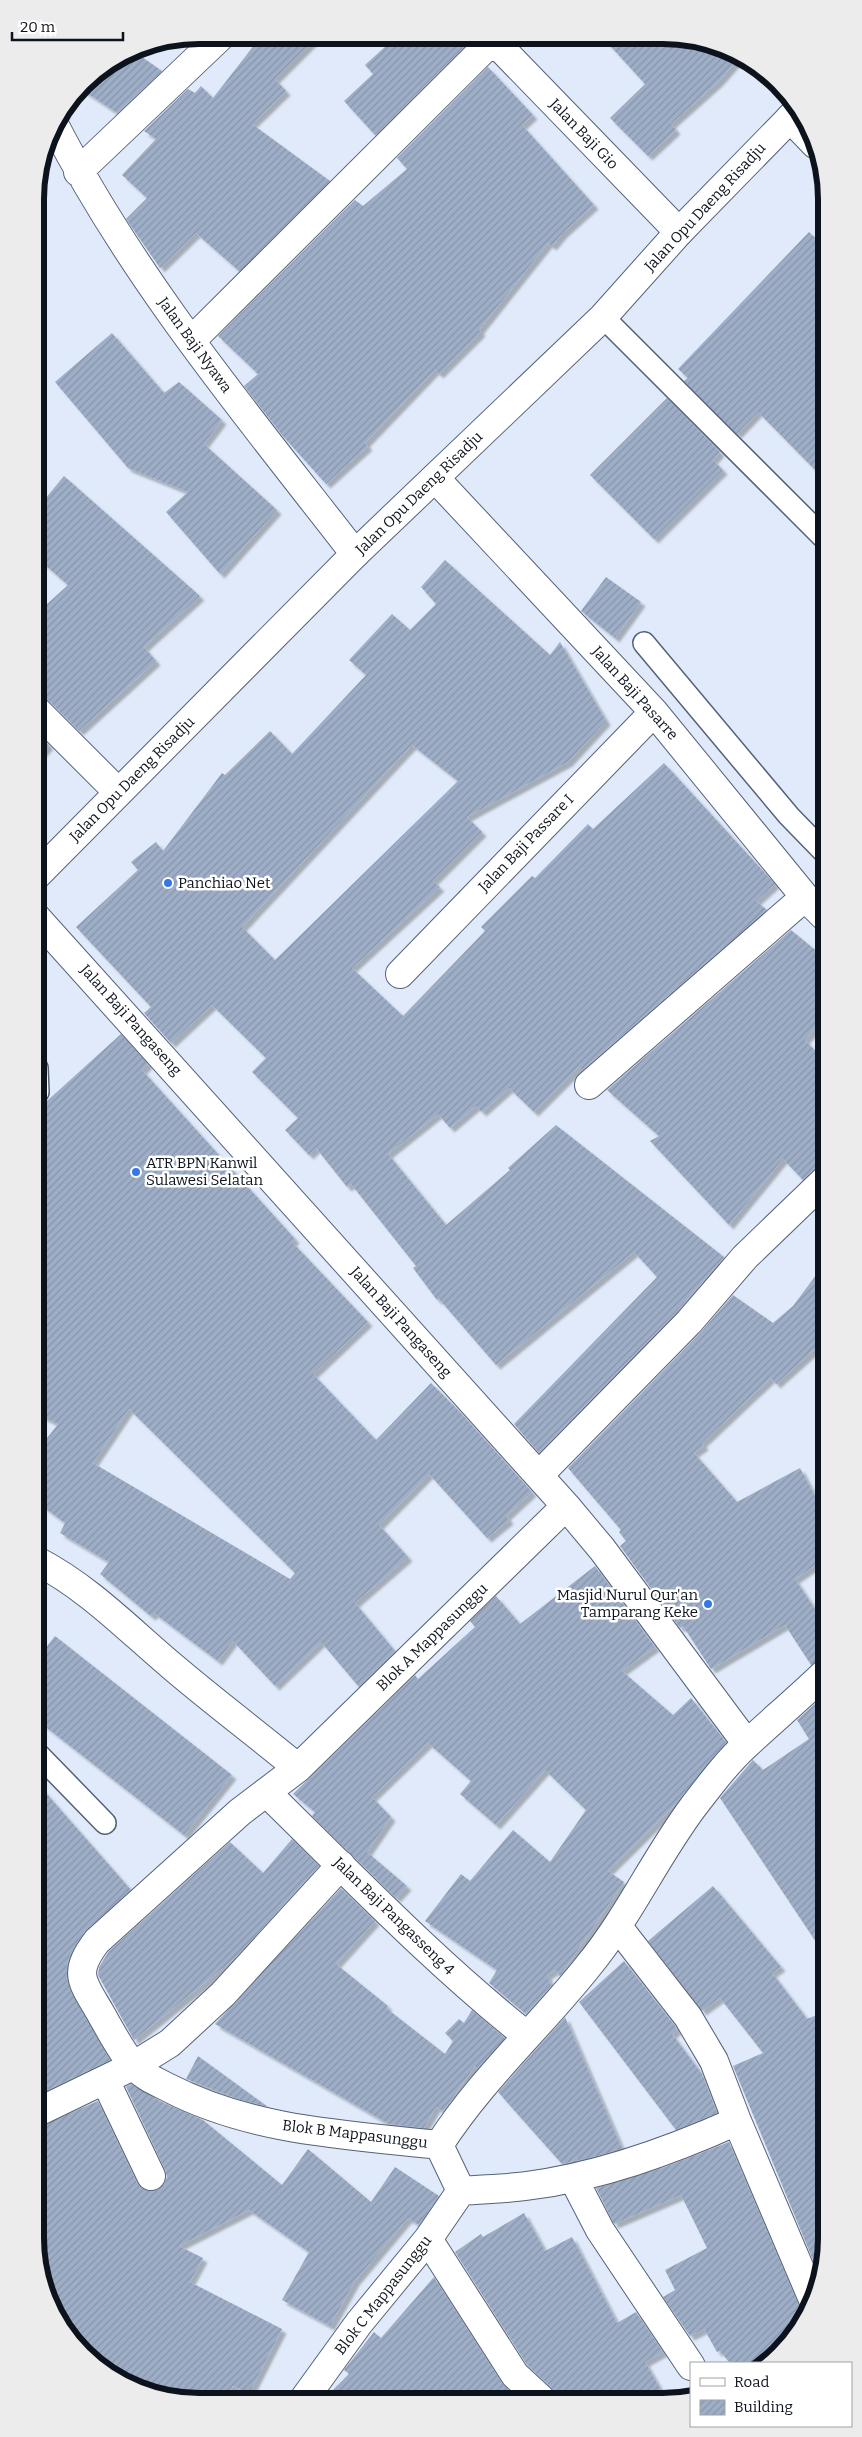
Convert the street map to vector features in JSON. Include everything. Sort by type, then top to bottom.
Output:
[{"type":"street","points":[[78,172],[213,44]]},
{"type":"street","points":[[192,340],[487,44]]},
{"type":"street","name":"Jalan Baji Gio","points":[[499,44],[679,232]]},
{"type":"street","name":"Jalan Opu Daeng Risadju","points":[[44,868],[355,554],[603,317],[679,232],[793,114]]},
{"type":"street","name":"Jalan Baji Nyawa","points":[[59,133],[78,172],[141,270],[227,389],[355,554]]},
{"type":"street","name":"Jalan Baji Pasarre","points":[[435,478],[654,712],[818,911]]},
{"type":"street","name":"Jalan Baji Passare I","points":[[400,974],[654,712]]},
{"type":"street","points":[[44,718],[118,792]]},
{"type":"street","points":[[589,1085],[805,897]]},
{"type":"street","name":"Jalan Baji Pangaseng","points":[[44,925],[566,1506],[602,1549],[747,1744]]},
{"type":"street","points":[[538,1475],[689,1322],[745,1257],[818,1187]]},
{"type":"street","name":"Blok A Mappasunggu","points":[[85,1956],[97,1941],[156,1887],[266,1792],[298,1768],[566,1506]]},
{"type":"street","points":[[44,1564],[60,1572],[80,1587],[174,1668],[298,1768]]},
{"type":"street","points":[[737,2121],[678,2147],[573,2178],[526,2187],[461,2191],[439,2145],[460,2111],[590,1965],[618,1927],[665,1846],[715,1780],[747,1744],[818,1679]]},
{"type":"street","name":"Jalan Baji Pangasseng 4","points":[[266,1792],[386,1911],[480,1998],[526,2035]]},
{"type":"street","points":[[44,2109],[134,2066],[170,2042],[223,1994],[341,1865]]},
{"type":"street","points":[[618,1927],[688,2017],[714,2061],[737,2121],[809,2290]]},
{"type":"street","name":"Blok B Mappasunggu","points":[[85,1956],[80,1973],[86,1988],[134,2066],[152,2079],[176,2092],[239,2117],[316,2132],[439,2145]]},
{"type":"street","points":[[105,2080],[151,2176]]},
{"type":"street","points":[[573,2178],[600,2230],[690,2365]]},
{"type":"street","name":"Blok C Mappasunggu","points":[[308,2393],[359,2323],[428,2239],[461,2191]]},
{"type":"street","points":[[428,2239],[515,2375],[534,2393]]},
{"type":"lane","points":[[603,317],[818,532]]},
{"type":"lane","points":[[644,643],[789,816],[818,846]]},
{"type":"lane","points":[[44,1760],[105,1823]]},
{"type":"building","points":[[255,44],[310,44],[275,79],[286,91],[252,124],[330,181],[239,271],[196,233],[160,268],[126,219],[147,198],[122,175],[156,139],[144,131],[188,89],[195,93],[201,86],[213,98]]},
{"type":"building","points":[[388,44],[467,44],[375,135],[344,101],[373,74],[365,65]]},
{"type":"building","points":[[608,44],[673,44],[713,52],[736,62],[718,82],[671,124],[676,130],[648,156],[610,118],[645,84]]},
{"type":"building","points":[[140,56],[162,71],[117,113],[86,92],[113,70]]},
{"type":"building","points":[[488,67],[533,115],[522,125],[594,205],[563,233],[552,246],[548,243],[479,330],[481,332],[439,374],[435,370],[365,443],[368,446],[326,484],[282,435],[244,386],[258,374],[218,336],[355,200],[363,206],[407,169],[397,158]]},
{"type":"building","points":[[809,232],[818,240],[818,473],[758,412],[737,434],[684,381],[688,378],[678,369]]},
{"type":"building","points":[[112,333],[164,393],[179,382],[222,420],[204,444],[277,510],[220,574],[166,512],[188,492],[128,468],[55,382]]},
{"type":"building","points":[[667,398],[720,452],[713,460],[723,470],[654,539],[590,475]]},
{"type":"building","points":[[64,476],[200,596],[144,647],[156,661],[79,731],[44,698],[44,607],[68,585],[44,564],[44,500]]},
{"type":"building","points":[[445,560],[550,655],[560,642],[606,721],[568,762],[467,817],[482,832],[433,881],[440,887],[352,968],[403,1016],[485,931],[481,927],[532,876],[535,878],[588,824],[593,829],[664,763],[775,884],[756,901],[767,910],[582,1070],[579,1067],[534,1112],[509,1088],[482,1112],[476,1106],[450,1128],[438,1114],[388,1154],[446,1225],[510,1170],[508,1168],[556,1125],[724,1257],[677,1311],[539,1453],[514,1424],[657,1277],[634,1252],[496,1365],[439,1299],[437,1300],[413,1268],[416,1266],[351,1184],[347,1187],[316,1148],[309,1155],[285,1130],[298,1118],[252,1072],[266,1058],[212,1005],[171,1043],[144,1013],[151,1007],[76,927],[138,870],[131,862],[156,842],[163,851],[222,773],[225,775],[270,731],[292,754],[366,675],[349,660],[392,614],[410,630],[436,604],[421,587]],"holes":[[[412,745],[458,781],[275,960],[242,927]]]},
{"type":"building","points":[[606,577],[641,602],[615,638],[581,611]]},
{"type":"building","points":[[44,740],[49,745],[44,750]]},
{"type":"building","points":[[791,930],[818,952],[818,1024],[805,1040],[818,1054],[818,1167],[803,1180],[783,1159],[729,1225],[650,1141],[659,1136],[607,1090]]},
{"type":"building","points":[[121,1034],[148,1064],[142,1070],[295,1239],[292,1242],[368,1322],[313,1374],[376,1440],[431,1383],[460,1412],[532,1492],[506,1516],[509,1520],[487,1538],[429,1474],[379,1525],[408,1557],[355,1603],[395,1651],[359,1687],[321,1642],[275,1686],[233,1641],[218,1661],[154,1613],[151,1616],[100,1574],[109,1562],[60,1533],[65,1523],[44,1507],[44,1442],[58,1424],[44,1417],[44,1104]],"holes":[[[129,1409],[295,1573],[290,1579],[93,1463]]]},
{"type":"building","points":[[818,1272],[818,1346],[776,1384],[771,1378],[702,1443],[704,1446],[694,1453],[737,1502],[800,1468],[816,1498],[818,1497],[818,1563],[795,1579],[818,1614],[818,1660],[811,1665],[785,1625],[711,1669],[683,1626],[680,1628],[620,1546],[626,1541],[619,1532],[621,1530],[568,1468],[700,1333],[733,1295],[773,1323],[793,1306]]},
{"type":"building","points":[[595,1566],[655,1647],[622,1671],[673,1715],[691,1698],[726,1742],[675,1805],[608,1871],[624,1882],[560,1976],[555,1970],[547,1975],[551,1986],[526,2014],[489,1983],[497,1970],[425,1921],[461,1874],[470,1881],[513,1830],[550,1862],[586,1810],[545,1770],[496,1825],[460,1794],[471,1781],[428,1743],[372,1797],[391,1817],[367,1852],[407,1886],[396,1898],[312,1816],[315,1812],[293,1794],[415,1675],[418,1679],[475,1627],[470,1621],[496,1596],[520,1624]]},
{"type":"building","points":[[55,1636],[232,1775],[184,1835],[44,1725],[44,1650]]},
{"type":"building","points":[[818,1701],[818,1945],[720,1798],[753,1760],[763,1770],[809,1739],[797,1720]]},
{"type":"building","points":[[44,1791],[131,1890],[84,1932],[70,1955],[67,1966],[67,1978],[71,1992],[110,2060],[44,2092]]},
{"type":"building","points":[[292,1839],[319,1866],[234,1959],[134,2040],[98,1975],[99,1967],[109,1951],[230,1842],[263,1873]]},
{"type":"building","points":[[713,1886],[781,1967],[772,1973],[807,2019],[818,2014],[818,2248],[815,2266],[733,2066],[763,2053],[720,1998],[702,2011],[648,1941]]},
{"type":"building","points":[[341,1888],[375,1921],[336,1964],[388,2006],[386,2008],[445,2054],[453,2041],[445,2033],[459,2019],[464,2023],[472,2010],[505,2038],[477,2069],[475,2066],[443,2111],[436,2107],[424,2128],[389,2124],[215,2024]]},
{"type":"building","points":[[624,1961],[675,2026],[677,2030],[672,2034],[702,2074],[717,2113],[676,2130],[579,2002]]},
{"type":"building","points":[[565,2017],[622,2149],[578,2161],[576,2157],[570,2162],[562,2164],[498,2092]]},
{"type":"building","points":[[198,2056],[268,2107],[238,2099],[186,2079]]},
{"type":"building","points":[[131,2084],[162,2102],[203,2120],[282,2185],[308,2149],[371,2202],[395,2167],[439,2196],[419,2225],[408,2218],[355,2281],[330,2326],[282,2300],[309,2252],[249,2210],[179,2246],[203,2258],[190,2282],[282,2329],[250,2393],[233,2386],[229,2393],[199,2393],[178,2392],[149,2385],[130,2377],[104,2361],[76,2333],[60,2307],[52,2288],[45,2259],[44,2124],[98,2101],[137,2183],[143,2189],[149,2191],[157,2190],[164,2184],[167,2177],[165,2170],[126,2087]]},
{"type":"building","points":[[729,2142],[801,2309],[780,2340],[756,2362],[729,2362],[720,2351],[717,2352],[704,2329],[690,2336],[663,2297],[675,2290],[665,2270],[707,2248],[681,2195],[614,2224],[596,2188],[665,2167]]},
{"type":"building","points":[[524,2213],[545,2251],[572,2237],[617,2323],[636,2312],[663,2352],[645,2362],[663,2393],[554,2393],[552,2388],[527,2365],[455,2252],[481,2234],[483,2237]]},
{"type":"building","points":[[434,2277],[502,2383],[512,2393],[330,2393],[349,2374],[344,2370],[374,2332],[381,2338]]},
{"type":"place","name":"Panchiao Net","points":[[168,883]]},
{"type":"place","name":"ATR BPN Kanwil Sulawesi Selatan","points":[[136,1172]]},
{"type":"place","name":"Masjid Nurul Qur'an Tamparang Keke","points":[[708,1604]]}]
